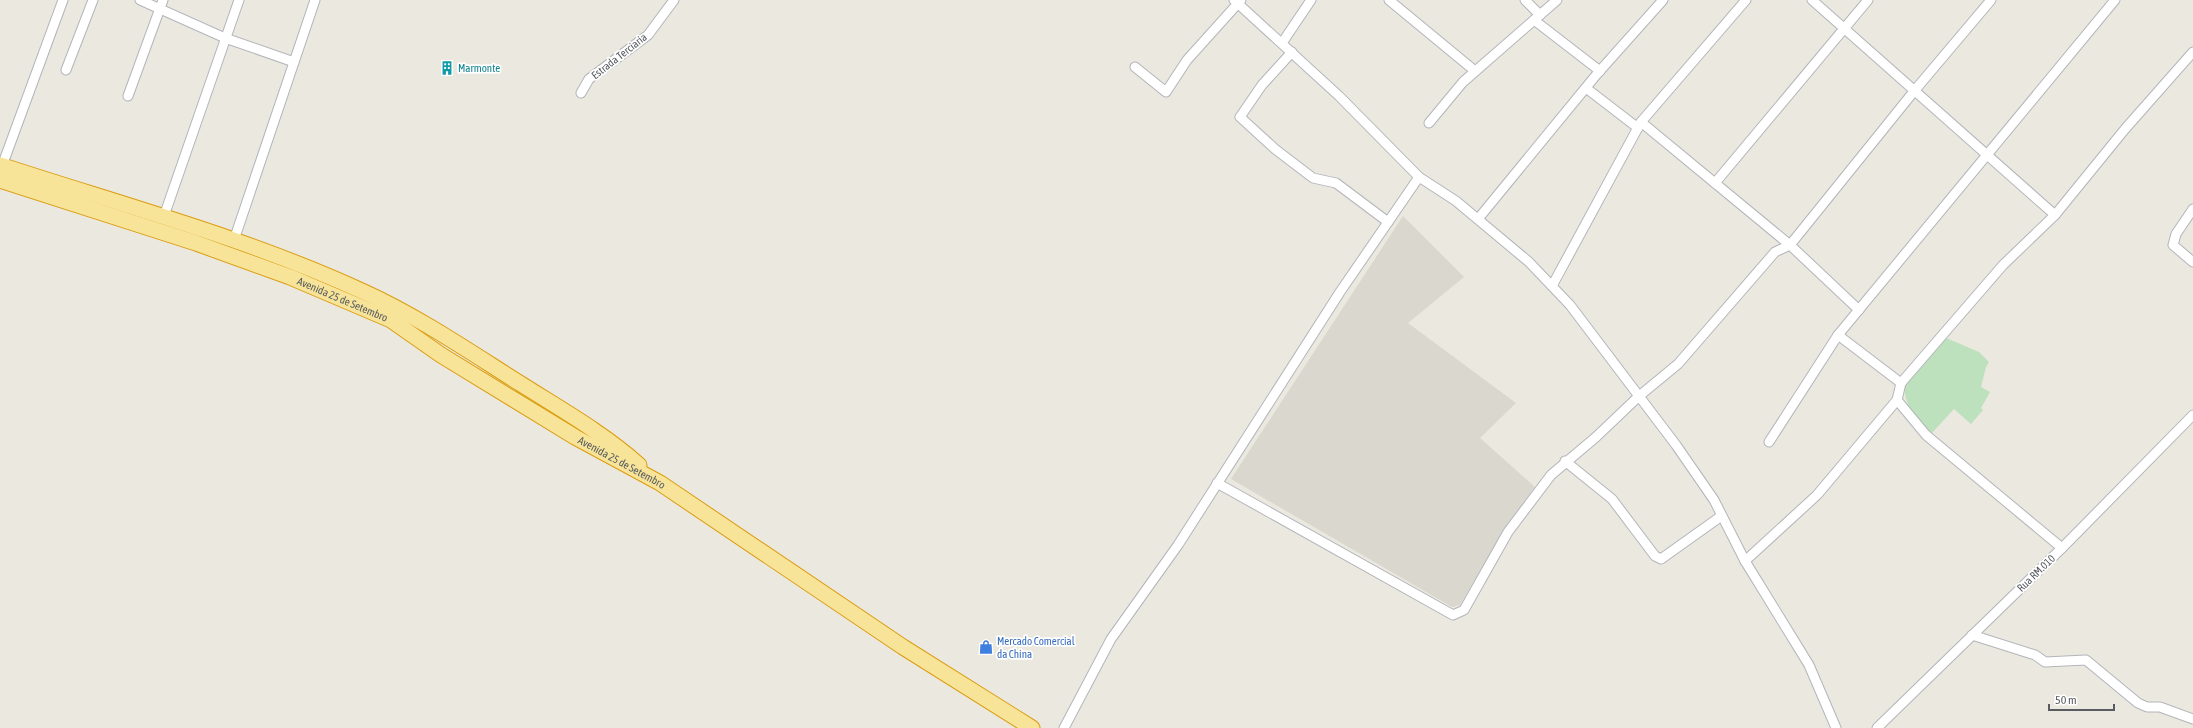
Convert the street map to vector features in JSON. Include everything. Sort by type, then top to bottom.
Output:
[{"type":"highway","name":"Avenida 25 de Setembro","points":[[1,170],[164,216],[302,265],[366,292],[413,317],[613,442],[660,484]]},
{"type":"highway","name":"Avenida 25 de Setembro","points":[[1,170],[196,244],[283,274],[391,320],[441,355],[575,437],[660,484]]},
{"type":"highway","points":[[660,484],[903,648],[1032,728]]},
{"type":"street","points":[[1,170],[63,0]]},
{"type":"street","points":[[66,70],[93,0]]},
{"type":"street","points":[[140,0],[161,4],[225,38],[294,62]]},
{"type":"street","points":[[164,216],[239,0]]},
{"type":"street","points":[[234,240],[314,0]]},
{"type":"street","name":"Estrada Terciaria","points":[[581,93],[589,79],[648,35],[674,0]]},
{"type":"street","points":[[1282,43],[1311,0]]},
{"type":"street","points":[[1389,0],[1475,71]]},
{"type":"street","points":[[1525,0],[1537,18],[1600,71]]},
{"type":"street","points":[[1430,123],[1463,82],[1557,0]]},
{"type":"street","points":[[1478,219],[1600,71],[1663,0]]},
{"type":"street","points":[[1552,286],[1640,125],[1746,0]]},
{"type":"street","points":[[1812,0],[2055,215]]},
{"type":"street","points":[[1715,183],[1868,0]]},
{"type":"street","points":[[1217,483],[1452,615],[1464,610],[1508,532],[1551,475],[1565,461],[1596,437],[1638,397],[1678,364],[1775,252],[1790,245],[1915,90],[1991,0]]},
{"type":"street","points":[[1768,442],[1838,335],[2115,0]]},
{"type":"street","points":[[1135,67],[1166,92],[1187,60],[1238,1],[1419,177],[1478,219],[1529,262],[1564,298],[1680,451],[1714,500],[1720,517],[1745,561],[1809,665],[1836,728]]},
{"type":"street","points":[[128,96],[161,4]]},
{"type":"street","points":[[1292,52],[1262,85],[1240,117],[1275,150],[1313,178],[1336,184],[1388,222]]},
{"type":"street","points":[[1745,561],[1817,495],[1898,400],[1901,383],[2003,265],[2055,215],[2135,117],[2193,52]]},
{"type":"street","points":[[1586,88],[1640,125],[1715,183],[1790,245],[1858,310]]},
{"type":"street","points":[[1064,728],[1111,639],[1178,545],[1318,325],[1419,177]]},
{"type":"street","points":[[2193,209],[2176,234],[2173,245],[2193,262]]},
{"type":"street","points":[[1544,278],[1564,298]]},
{"type":"street","points":[[1838,335],[1901,383]]},
{"type":"street","points":[[1898,400],[1926,435],[2062,548]]},
{"type":"street","name":"Rua RM.010","points":[[1877,728],[2062,548],[2193,415]]},
{"type":"street","points":[[1565,461],[1612,499],[1655,556],[1660,559],[1720,517]]},
{"type":"street","points":[[1972,635],[2035,655],[2045,662],[2086,660],[2138,703],[2147,707],[2160,707],[2193,719]]},
{"type":"shaded area","points":[[1403,216],[1464,277],[1408,323],[1516,403],[1480,438],[1535,487],[1503,531],[1460,605],[1452,607],[1231,479]]},
{"type":"green space","points":[[1944,337],[1979,352],[1989,362],[1986,367],[1981,387],[1990,392],[1981,408],[1983,410],[1971,424],[1954,409],[1931,434],[1911,411],[1905,389],[1906,382]]},
{"type":"place","name":"Marmonte","points":[[447,68]]},
{"type":"place","name":"Mercado Comercial da China","points":[[986,647]]}]
